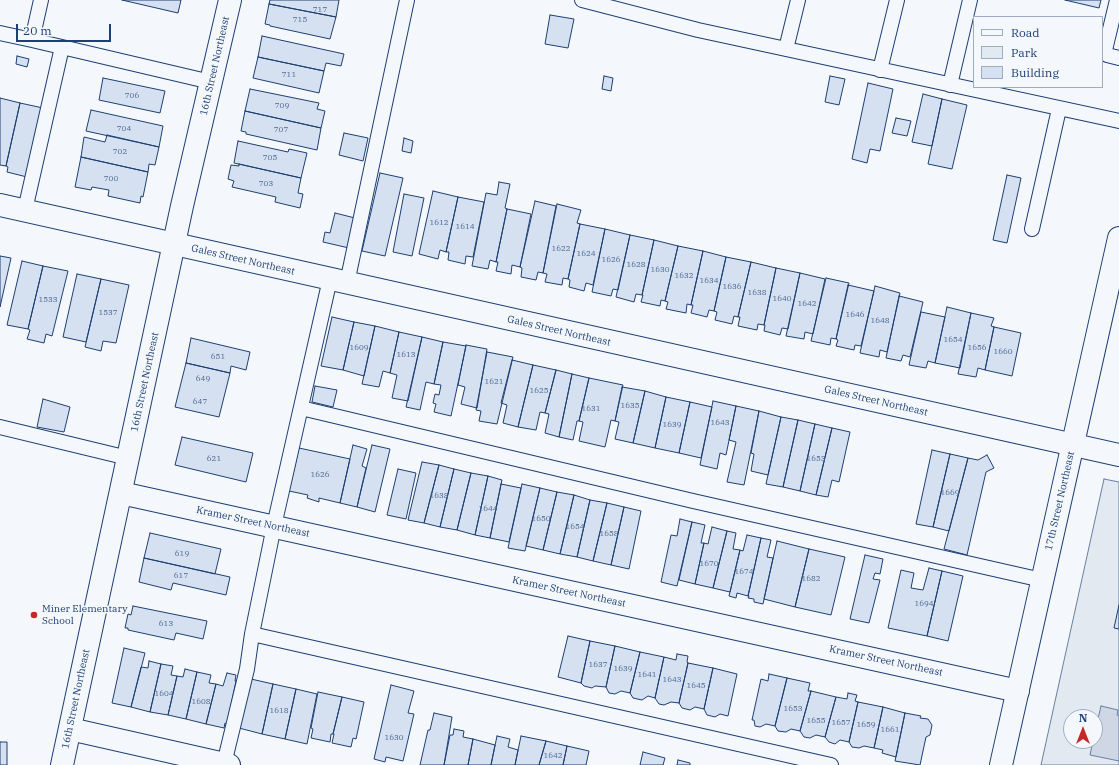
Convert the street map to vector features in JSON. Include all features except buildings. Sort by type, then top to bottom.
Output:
[{"type":"street","name":"16th Street Northeast","points":[[62,765],[128,458],[230,0]]},
{"type":"street","name":"Gales Street Northeast","points":[[0,205],[1119,456]]},
{"type":"street","name":"17th Street Northeast","points":[[1001,765],[1073,445],[1114,283],[1119,238]]},
{"type":"street","name":"Kramer Street Northeast","points":[[121,493],[1018,690]]},
{"type":"street","points":[[70,729],[223,764]]},
{"type":"lane","points":[[32,40],[41,0]]},
{"type":"lane","points":[[223,764],[247,669],[252,634],[274,526],[301,408],[339,281],[407,0]]},
{"type":"lane","points":[[582,0],[698,30],[1119,121]]},
{"type":"lane","points":[[786,49],[798,0]]},
{"type":"lane","points":[[880,70],[897,0]]},
{"type":"lane","points":[[950,85],[970,0]]},
{"type":"lane","points":[[1117,0],[1106,50],[1107,55],[1119,58]]},
{"type":"lane","points":[[0,33],[211,82]]},
{"type":"lane","points":[[25,210],[62,47]]},
{"type":"lane","points":[[1032,229],[1059,109]]},
{"type":"lane","points":[[301,408],[693,501],[1042,580]]},
{"type":"lane","points":[[0,427],[128,458]]},
{"type":"lane","points":[[252,634],[831,765]]},
{"type":"green space","points":[[1104,479],[1119,482],[1119,765],[1041,765]]},
{"type":"shaded area","points":[[1101,706],[1118,710],[1119,761],[1090,755],[1091,749],[1103,749],[1103,709],[1100,709]]},
{"type":"place","name":"Miner Elementary School","points":[[34,615]]}]
